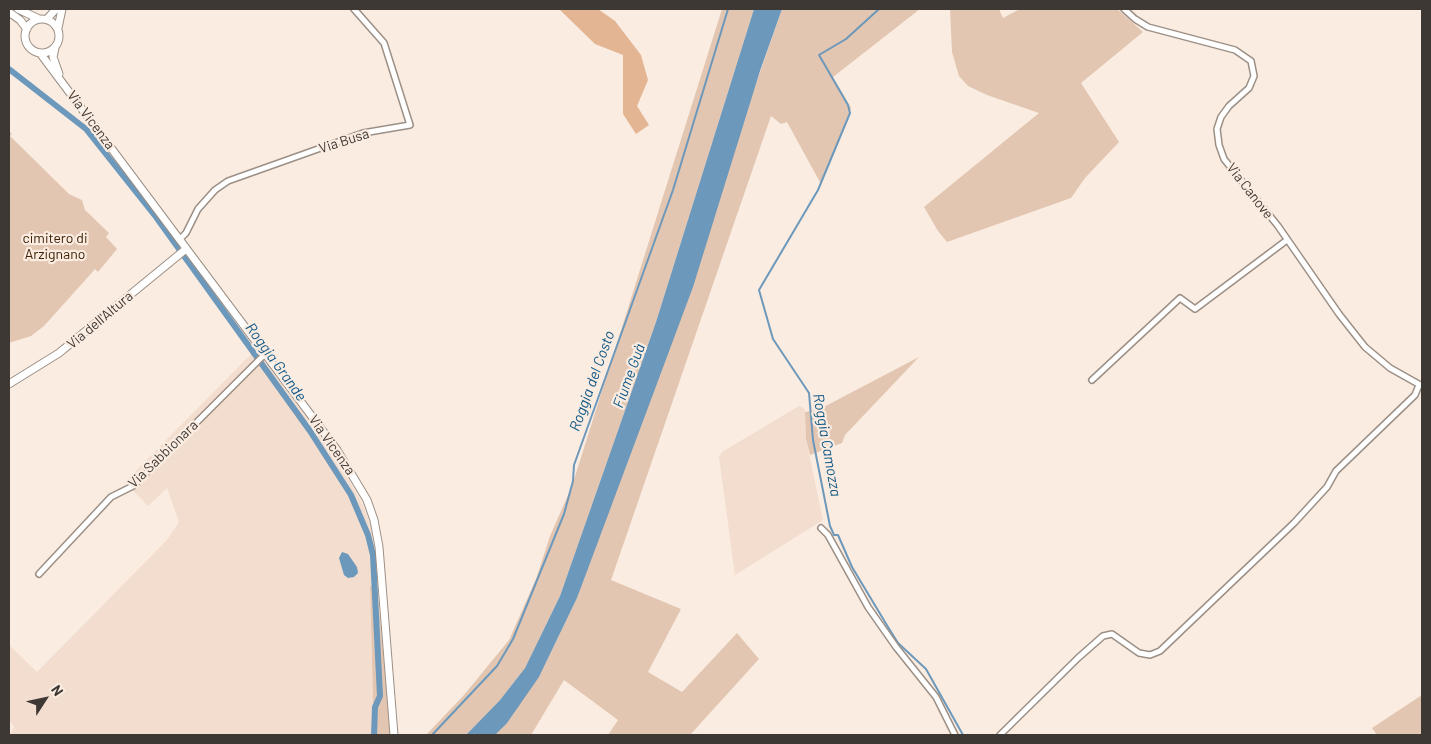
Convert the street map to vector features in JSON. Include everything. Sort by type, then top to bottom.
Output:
[{"type":"main road","points":[[18,9],[43,19],[58,28]]},
{"type":"main road","points":[[27,28],[34,21],[43,19],[56,9]]},
{"type":"main road","name":"Via Vicenza","points":[[62,9],[58,28],[59,39],[53,57],[62,81]]},
{"type":"main road","name":"Via Vicenza","points":[[9,12],[27,28],[27,44],[40,53],[62,81],[352,472],[367,500],[374,520],[379,547],[394,735]]},
{"type":"main road","points":[[40,53],[48,52],[55,48]]},
{"type":"main road","name":"Via dell'Altura","points":[[9,384],[59,353],[186,249]]},
{"type":"street","name":"Via Busa","points":[[179,240],[186,233],[198,209],[215,190],[228,181],[363,133],[410,125],[384,43],[354,9]]},
{"type":"street","name":"Via Canove","points":[[1124,9],[1148,27],[1235,50],[1250,61],[1254,76],[1250,88],[1229,106],[1221,117],[1217,130],[1219,145],[1224,159],[1287,240],[1339,314],[1365,347],[1390,368],[1421,385]]},
{"type":"street","points":[[1092,380],[1180,298],[1195,309],[1287,240]]},
{"type":"street","name":"Via Sabbionara","points":[[39,574],[111,497],[133,486],[265,354]]},
{"type":"street","points":[[1000,735],[1103,636],[1112,634],[1139,653],[1150,655],[1160,651],[1294,523],[1328,487],[1336,471],[1415,395],[1421,385]]},
{"type":"street","points":[[820,528],[828,535],[868,607],[896,648],[936,697],[955,735]]},
{"type":"shaded area","points":[[559,9],[598,9],[615,21],[641,55],[648,80],[637,106],[649,125],[636,134],[623,114],[623,55],[595,44]]},
{"type":"shaded area","points":[[256,349],[336,458],[363,505],[372,529],[377,587],[370,586],[374,735],[10,735],[14,727],[9,720],[9,645],[37,672],[167,540],[179,522],[167,488],[148,506],[125,482]]},
{"type":"shaded area","points":[[799,406],[804,408],[805,412],[806,439],[823,520],[735,575],[719,457],[722,452]]},
{"type":"green space","points":[[722,9],[754,9],[656,322],[560,596],[525,668],[500,700],[466,735],[426,735],[464,695],[509,640],[536,579],[550,536],[572,486]]},
{"type":"green space","points":[[782,9],[920,9],[833,77],[851,108],[821,184],[787,122],[781,124],[771,116],[611,580],[681,609],[648,672],[682,692],[737,633],[759,659],[690,735],[608,735],[618,720],[564,680],[531,735],[495,735],[539,677],[577,598]]},
{"type":"green space","points":[[950,9],[999,9],[1003,18],[1020,9],[1117,9],[1143,32],[1081,83],[1119,142],[1085,178],[1071,198],[947,242],[924,207],[1039,113],[987,95],[968,86],[959,76],[952,52]]},
{"type":"green space","name":"cimitero di Arzignano","points":[[9,131],[12,134],[10,136],[69,194],[82,200],[85,210],[109,233],[106,237],[117,249],[98,272],[95,269],[44,326],[31,336],[9,343]]},
{"type":"green space","points":[[919,357],[845,435],[842,443],[810,455],[806,439],[805,412],[818,410]]},
{"type":"green space","points":[[370,586],[377,587],[391,735],[374,735]]},
{"type":"green space","points":[[1422,695],[1422,735],[1377,735],[1372,728]]},
{"type":"water","points":[[754,9],[782,9],[760,71],[693,287],[577,598],[539,677],[507,723],[495,735],[466,735],[500,700],[525,668],[560,596],[656,322]]},
{"type":"water","points":[[342,552],[348,554],[357,567],[358,573],[354,577],[348,578],[344,575],[339,558]]},
{"type":"waterway","name":"Roggia del Costo","points":[[432,735],[497,666],[513,639],[564,514],[573,481],[574,465],[673,190],[728,9]]},
{"type":"waterway","name":"Roggia Camozza","points":[[879,9],[846,39],[819,55],[848,105],[850,113],[818,190],[759,290],[773,339],[809,393],[813,440],[830,526],[834,535],[838,535],[852,567],[898,643],[926,669],[963,735]]},
{"type":"waterway","name":"Roggia Grande","points":[[9,69],[86,129],[156,217],[310,431],[351,495],[368,535],[373,555],[380,696],[375,707],[374,735]]},
{"type":"water label","name":"Fiume Guà","points":[[629,376]]}]
